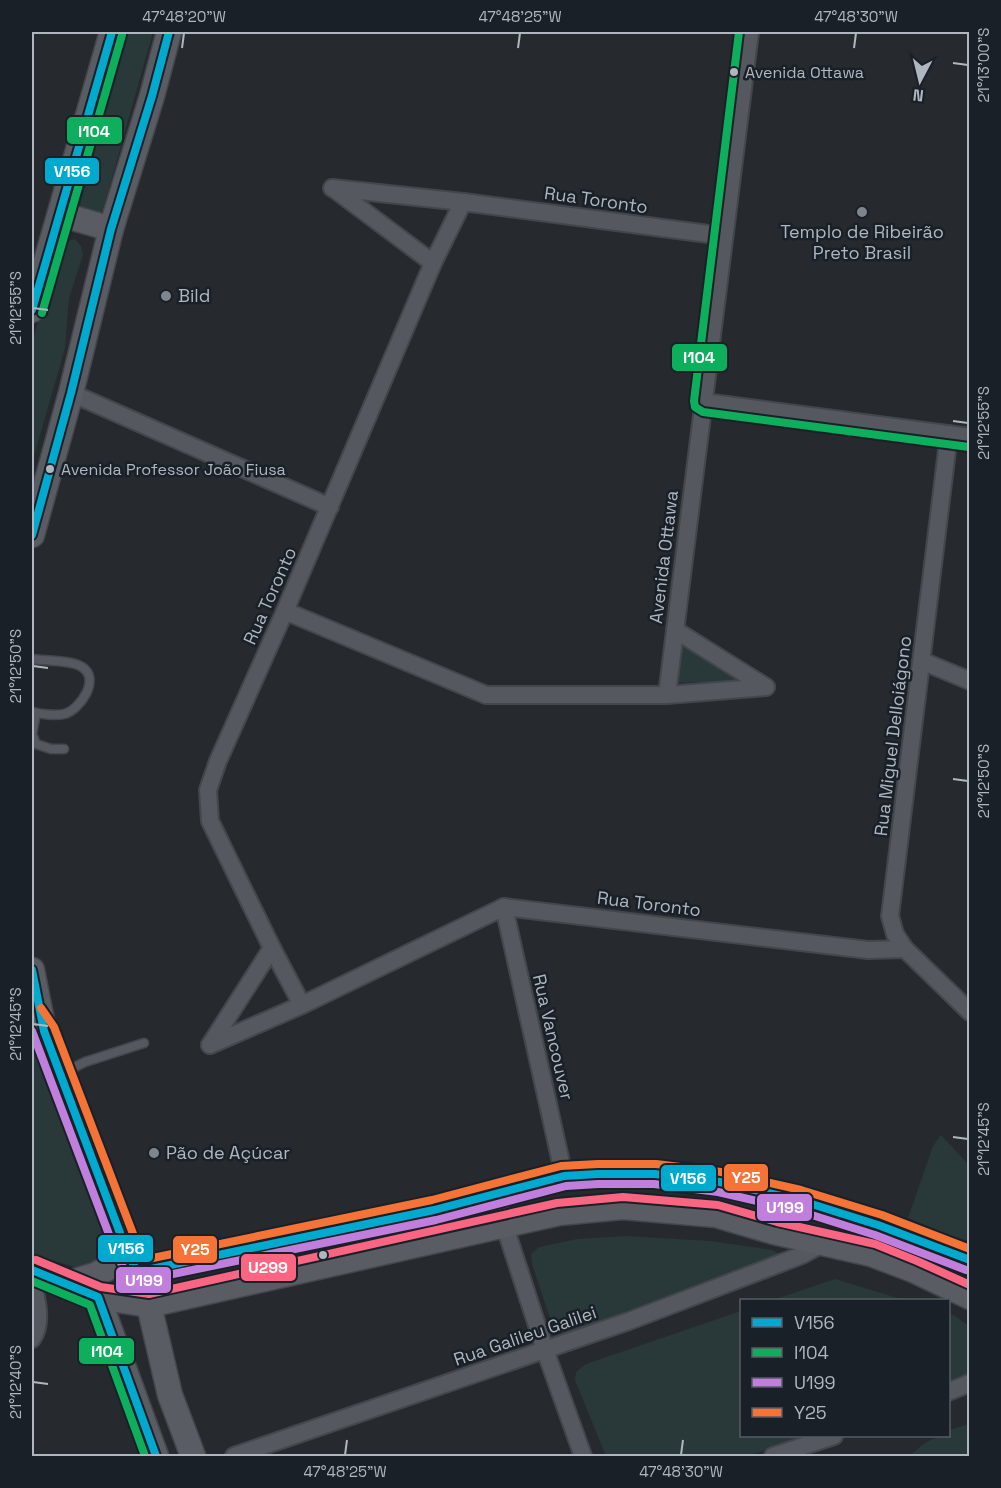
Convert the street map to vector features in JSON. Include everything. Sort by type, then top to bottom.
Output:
[{"type":"main road","points":[[32,310],[112,32]]},
{"type":"main road","points":[[32,535],[71,393],[111,229],[169,32]]},
{"type":"main road","points":[[60,214],[111,229]]},
{"type":"main road","points":[[32,970],[38,1023],[61,1074],[149,1305],[170,1395],[193,1456]]},
{"type":"main road","points":[[137,1272],[434,1210],[564,1176],[655,1174],[720,1182],[799,1200],[878,1225],[969,1260]]},
{"type":"main road","points":[[717,1215],[720,1182]]},
{"type":"main road","points":[[32,1270],[69,1283],[98,1297],[149,1305],[503,1224],[559,1213],[623,1207],[717,1215],[871,1254],[913,1270],[969,1297]]},
{"type":"main road","points":[[69,1283],[95,1275],[110,1267],[126,1249]]},
{"type":"main road","points":[[98,1297],[156,1456]]},
{"type":"street","name":"Avenida Ottawa","points":[[667,695],[750,32]]},
{"type":"street","name":"Rua Toronto","points":[[433,263],[332,188],[463,202],[724,237]]},
{"type":"street","name":"Rua Toronto","points":[[302,1005],[210,821],[208,790],[218,761],[330,507],[433,263],[463,202]]},
{"type":"street","points":[[71,393],[330,507]]},
{"type":"street","points":[[704,402],[969,437]]},
{"type":"street","name":"Rua Miguel Delloiágono","points":[[949,434],[890,916],[895,934],[905,950],[969,1012]]},
{"type":"street","points":[[285,611],[486,695],[667,695],[766,687],[675,630]]},
{"type":"street","points":[[922,661],[969,681]]},
{"type":"street","name":"Rua Toronto","points":[[504,907],[868,950],[905,950]]},
{"type":"street","points":[[272,948],[210,1045],[302,1005],[504,907]]},
{"type":"street","name":"Rua Vancouver","points":[[504,907],[564,1176]]},
{"type":"street","points":[[494,1193],[545,1350],[583,1456]]},
{"type":"street","name":"Rua Galileu Galilei","points":[[234,1456],[697,1296],[802,1255],[824,1243]]},
{"type":"street","points":[[32,1282],[38,1313],[32,1339]]},
{"type":"street","points":[[950,1391],[969,1383]]},
{"type":"street","points":[[773,1456],[831,1437]]},
{"type":"lane","points":[[32,659],[82,666],[89,674],[90,683],[86,694],[76,707],[64,714],[34,712],[32,734],[36,744],[51,749],[64,749]]},
{"type":"lane","points":[[61,1074],[85,1062],[144,1042]]},
{"type":"shaded area","points":[[122,32],[153,32],[103,210],[96,216],[83,212],[80,204],[93,160],[94,140]]},
{"type":"shaded area","points":[[75,239],[81,246],[83,255],[69,298],[65,348],[32,463],[32,343],[59,248],[65,242]]},
{"type":"shaded area","points":[[682,644],[742,681],[676,683]]},
{"type":"shaded area","points":[[32,1044],[110,1240],[105,1255],[83,1269],[32,1255]]},
{"type":"shaded area","points":[[941,1135],[969,1165],[969,1241],[908,1218],[933,1146]]},
{"type":"shaded area","points":[[625,1236],[710,1241],[772,1250],[781,1255],[574,1333],[562,1333],[553,1327],[532,1264],[531,1254],[539,1247],[577,1239]]},
{"type":"shaded area","points":[[835,1279],[901,1299],[776,1299]]},
{"type":"shaded area","points":[[740,1311],[740,1437],[804,1437],[748,1456],[606,1456],[575,1380],[576,1372],[586,1364]]},
{"type":"shaded area","points":[[950,1315],[970,1327],[969,1378],[950,1385]]},
{"type":"shaded area","points":[[969,1424],[969,1456],[910,1456],[927,1442],[950,1437],[950,1430]]},
{"type":"transit line","name":"V156","points":[[32,310],[112,32]]},
{"type":"transit line","name":"V156","points":[[32,535],[71,393],[111,229],[169,32]]},
{"type":"transit line","name":"I104","points":[[739,32],[695,407],[703,412],[969,447]]},
{"type":"transit line","name":"I104","points":[[42,313],[122,35]]},
{"type":"transit line","name":"V156","points":[[32,970],[44,1031],[126,1249],[137,1272],[434,1210],[564,1176],[598,1174],[655,1174],[720,1182],[799,1200],[878,1225],[970,1260]]},
{"type":"transit line","name":"Y25","points":[[41,1008],[54,1027],[143,1260],[432,1200],[561,1166],[598,1164],[656,1164],[721,1172],[801,1190],[882,1215],[970,1249]]},
{"type":"transit line","name":"U199","points":[[32,1031],[116,1253],[128,1277],[134,1282],[436,1220],[566,1186],[598,1184],[654,1184],[718,1192],[796,1210],[875,1235],[966,1270]]},
{"type":"transit line","name":"U299","points":[[36,1260],[101,1287],[149,1294],[557,1203],[623,1197],[718,1205],[777,1222],[875,1244],[970,1285]]},
{"type":"transit line","name":"V156","points":[[32,1270],[98,1297],[156,1456]]},
{"type":"transit line","name":"I104","points":[[32,1281],[90,1305],[145,1456]]},
{"type":"place","name":"Avenida Ottawa","points":[[734,72]]},
{"type":"place","name":"Templo de Ribeirão Preto Brasil","points":[[862,212]]},
{"type":"place","name":"Bild","points":[[166,296]]},
{"type":"place","name":"Avenida Professor João Fiusa","points":[[50,469]]},
{"type":"place","name":"Pão de Açúcar","points":[[154,1153]]}]
